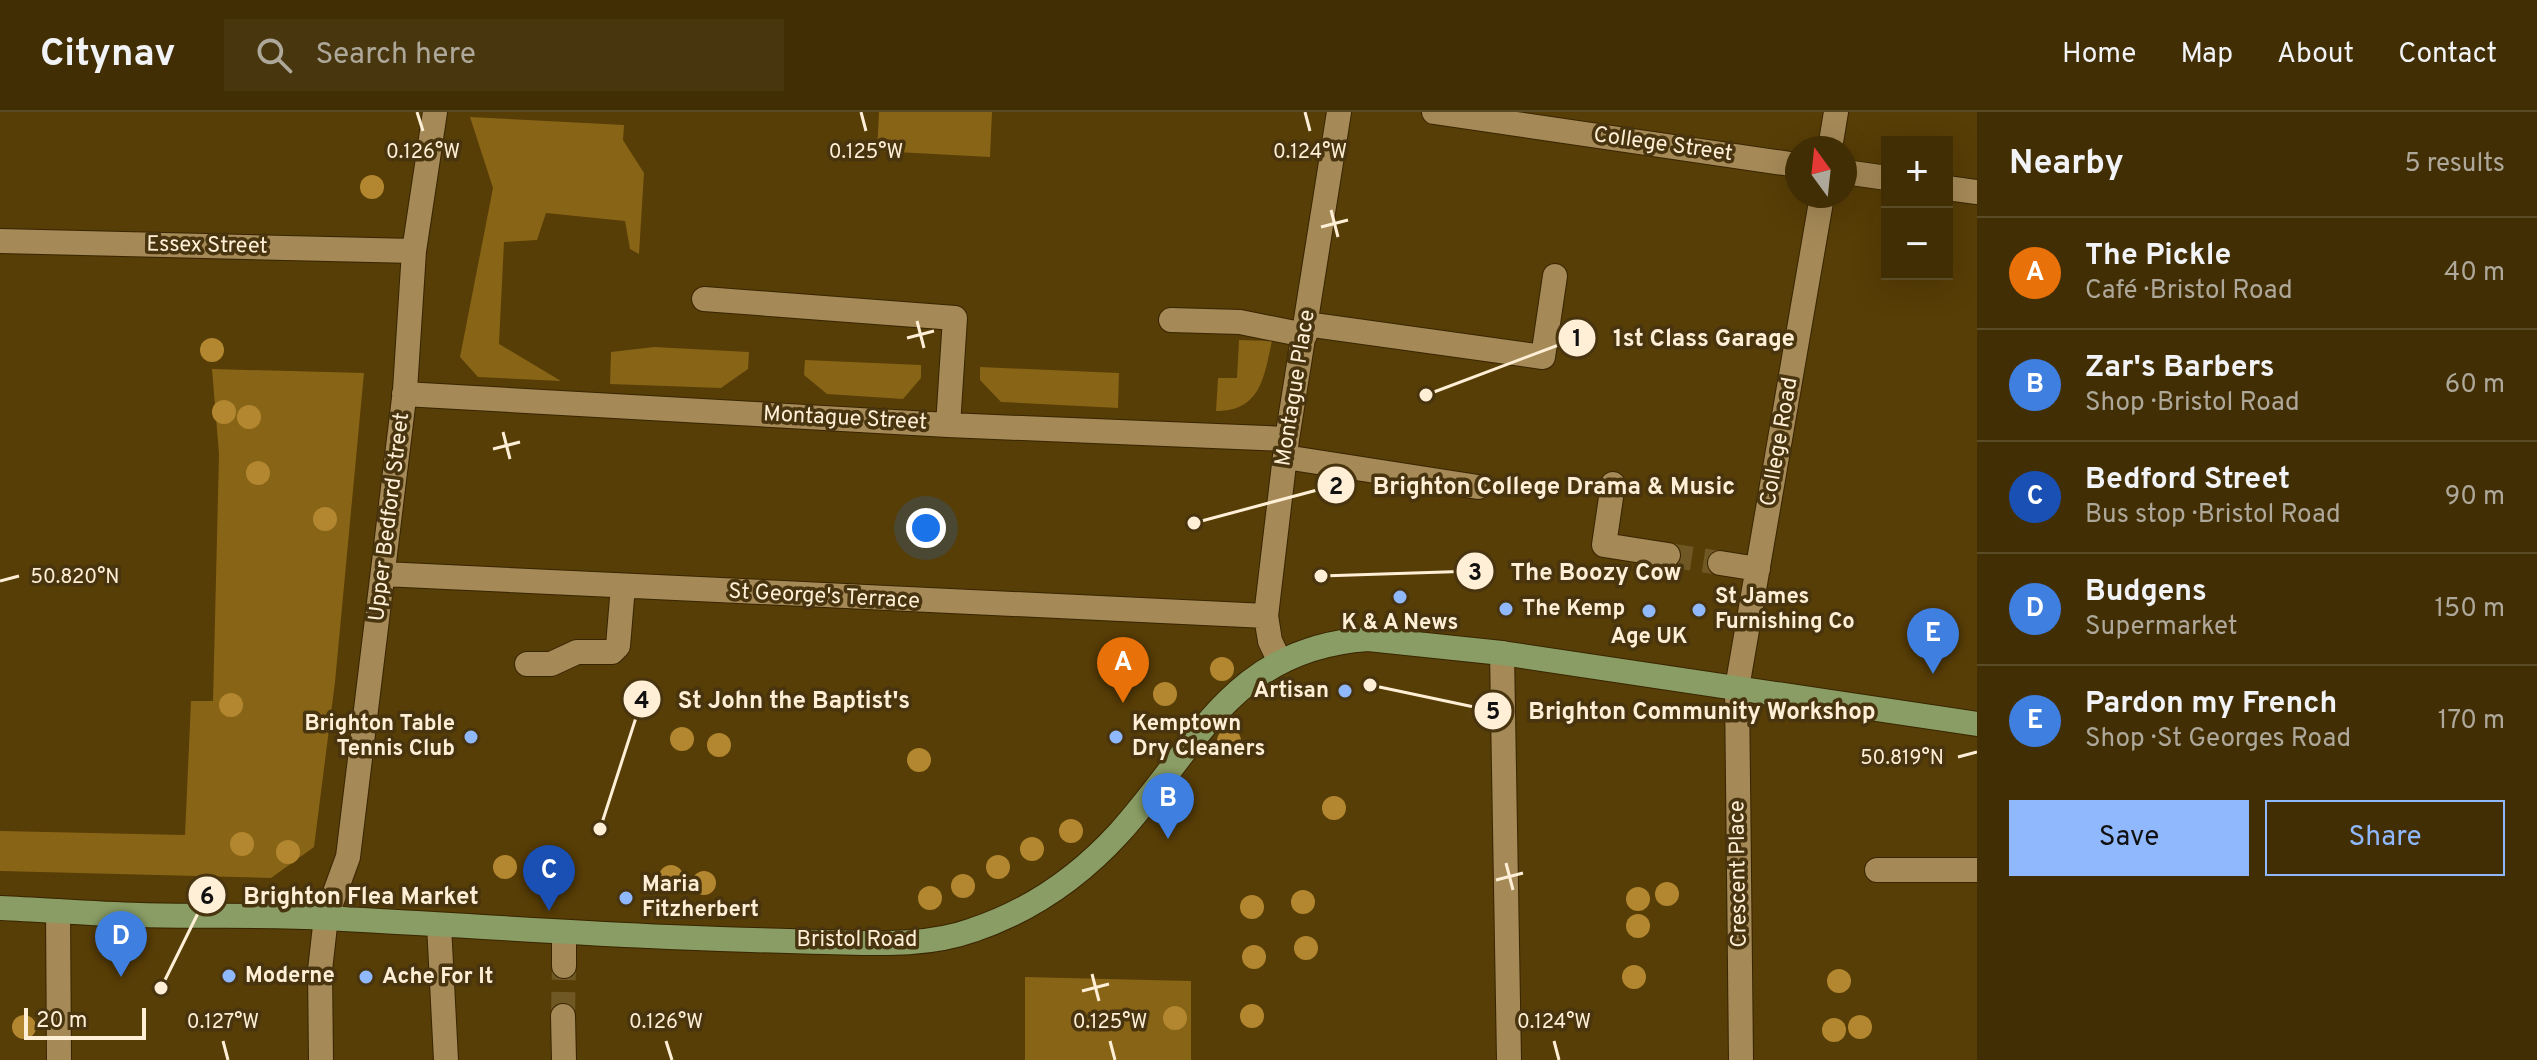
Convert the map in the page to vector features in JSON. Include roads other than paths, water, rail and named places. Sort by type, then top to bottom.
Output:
[{"type":"main road","name":"Bristol Road","points":[[0,908],[326,917],[564,933],[891,943],[955,936],[1036,902],[1099,853],[1143,805],[1214,711],[1280,662],[1325,645],[1368,639],[1502,653],[1977,724]]},
{"type":"street","name":"Upper Bedford Street","points":[[321,1060],[320,970],[326,917],[348,857],[404,394],[414,251],[435,112]]},
{"type":"street","name":"Montague Place","points":[[1280,662],[1270,641],[1266,616],[1286,448],[1339,112]]},
{"type":"street","name":"College Street","points":[[1434,112],[1785,163]]},
{"type":"street","points":[[1832,136],[1836,112]]},
{"type":"street","points":[[1857,174],[1881,177]]},
{"type":"street","points":[[1953,189],[1977,192]]},
{"type":"street","name":"College Road","points":[[1737,688],[1820,208]]},
{"type":"street","name":"Essex Street","points":[[0,241],[414,251]]},
{"type":"street","points":[[1171,320],[1240,322],[1543,357],[1555,276]]},
{"type":"street","points":[[704,299],[955,318],[948,425]]},
{"type":"street","name":"Montague Street","points":[[404,394],[1286,448],[1478,487]]},
{"type":"street","points":[[1613,484],[1604,545],[1668,555]]},
{"type":"street","points":[[1720,563],[1758,569]]},
{"type":"street","name":"St George's Terrace","points":[[383,574],[1146,613],[1266,616]]},
{"type":"street","points":[[527,664],[551,664],[577,652],[612,652],[618,646],[623,586]]},
{"type":"street","points":[[1502,653],[1509,1060]]},
{"type":"street","name":"Crescent Place","points":[[1737,688],[1741,1060]]},
{"type":"street","points":[[1877,870],[1977,870]]},
{"type":"street","points":[[58,911],[59,1060]]},
{"type":"street","points":[[439,925],[446,1060]]},
{"type":"street","points":[[564,933],[564,966]]},
{"type":"street","points":[[563,1016],[564,1060]]},
{"type":"tunnel","points":[[1668,555],[1720,563]]},
{"type":"tunnel","points":[[563,1016],[564,966]]},
{"type":"place","name":"1st Class Garage","points":[[1426,395]]},
{"type":"place","name":"Brighton College Drama & Music","points":[[1194,523]]},
{"type":"place","name":"The Boozy Cow","points":[[1321,576]]},
{"type":"place","name":"K & A News","points":[[1400,597]]},
{"type":"place","name":"The Kemp","points":[[1506,609]]},
{"type":"place","name":"St James Furnishing Co","points":[[1699,610]]},
{"type":"place","name":"Age UK","points":[[1649,611]]},
{"type":"place","name":"Pardon my French","points":[[1933,674]]},
{"type":"place","name":"Brighton Community Workshop","points":[[1370,685]]},
{"type":"place","name":"Artisan","points":[[1345,691]]},
{"type":"place","name":"The Pickle","points":[[1123,703]]},
{"type":"place","name":"Brighton Table Tennis Club","points":[[471,737]]},
{"type":"place","name":"Kemptown Dry Cleaners","points":[[1116,737]]},
{"type":"place","name":"St John the Baptist's","points":[[600,829]]},
{"type":"place","name":"Zar's Barbers","points":[[1168,839]]},
{"type":"place","name":"Maria Fitzherbert","points":[[626,898]]},
{"type":"place","name":"Bedford Street","points":[[549,911]]},
{"type":"place","name":"Moderne","points":[[229,976]]},
{"type":"place","name":"Budgens","points":[[121,977]]},
{"type":"place","name":"Ache For It","points":[[366,977]]},
{"type":"place","name":"Brighton Flea Market","points":[[161,988]]}]
